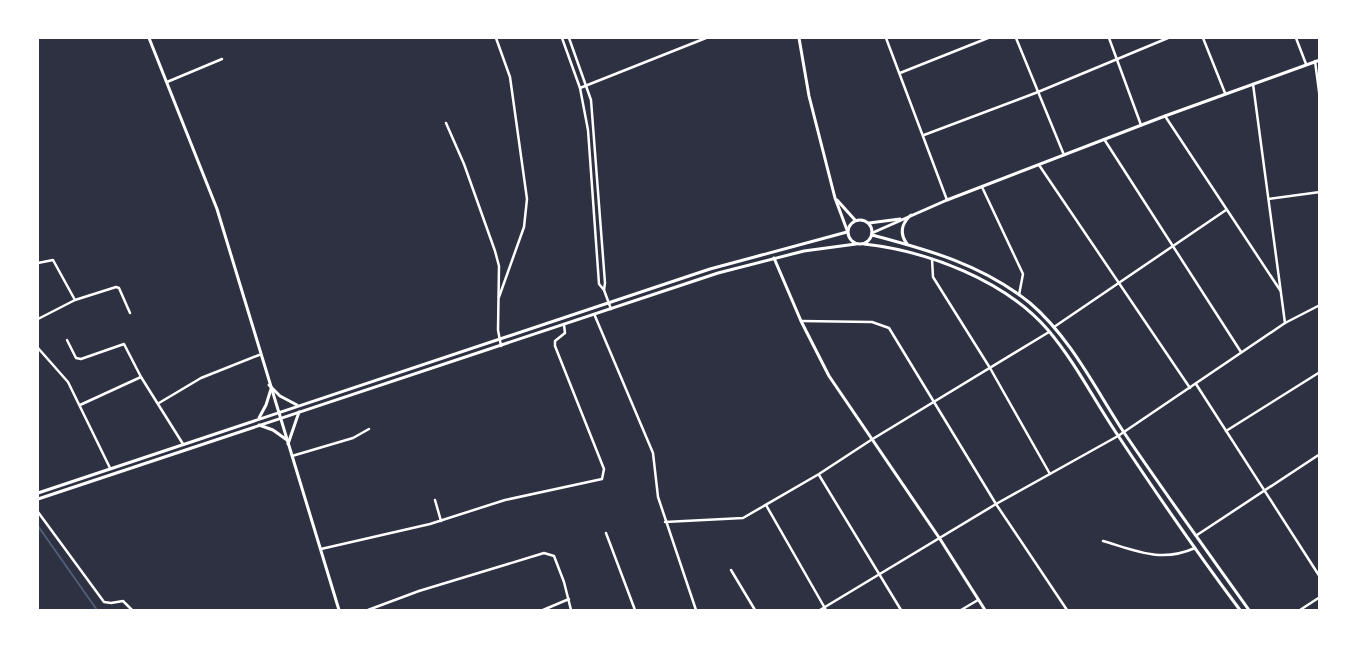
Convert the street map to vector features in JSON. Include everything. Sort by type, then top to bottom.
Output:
[{"type":"main road","points":[[149,38],[217,208],[339,610]]},
{"type":"main road","points":[[799,38],[809,96],[835,198],[849,239],[856,244]]},
{"type":"main road","points":[[864,244],[872,234],[947,200],[1224,93],[1320,60]]},
{"type":"main road","points":[[835,198],[855,220],[862,220],[869,224],[903,219]]},
{"type":"main road","points":[[908,244],[902,229],[912,215]]},
{"type":"main road","points":[[38,493],[258,418],[738,260],[819,241],[847,231],[855,220]]},
{"type":"main road","points":[[869,224],[872,234]]},
{"type":"main road","points":[[872,234],[908,244],[974,267],[1019,296],[1054,327],[1249,610]]},
{"type":"main road","points":[[38,499],[258,425],[595,316],[718,273],[826,247],[864,244],[893,248],[959,269],[993,286],[1028,312],[1049,331],[1118,436],[1240,610]]},
{"type":"main road","points":[[774,258],[801,322],[829,376],[870,440],[940,538],[985,610]]},
{"type":"main road","points":[[270,387],[285,400],[297,406]]},
{"type":"main road","points":[[258,418],[266,405],[270,387]]},
{"type":"main road","points":[[287,442],[299,412]]},
{"type":"main road","points":[[258,425],[273,430],[287,442]]},
{"type":"street","points":[[496,38],[510,77],[526,199],[524,227],[499,297]]},
{"type":"street","points":[[562,38],[580,88],[589,138],[599,284],[604,290],[611,310]]},
{"type":"street","points":[[569,38],[587,86],[594,123],[606,283],[604,290]]},
{"type":"street","points":[[580,88],[706,38]]},
{"type":"street","points":[[886,38],[947,200]]},
{"type":"street","points":[[900,73],[988,38]]},
{"type":"street","points":[[1016,38],[1064,155]]},
{"type":"street","points":[[1109,38],[1141,125]]},
{"type":"street","points":[[924,135],[1038,92],[1168,38]]},
{"type":"street","points":[[1203,38],[1224,93]]},
{"type":"street","points":[[1296,38],[1306,64]]},
{"type":"street","points":[[167,82],[222,60]]},
{"type":"street","points":[[1315,61],[1320,99]]},
{"type":"street","points":[[1253,83],[1285,323]]},
{"type":"street","points":[[1165,116],[1281,292]]},
{"type":"street","points":[[446,123],[464,164],[499,266],[499,338],[501,346]]},
{"type":"street","points":[[1104,139],[1171,246],[1242,353]]},
{"type":"street","points":[[1039,165],[1118,285],[1190,388]]},
{"type":"street","points":[[982,187],[1023,274],[1019,296]]},
{"type":"street","points":[[1269,199],[1320,192]]},
{"type":"street","points":[[1054,327],[1118,285],[1171,246],[1227,210]]},
{"type":"street","points":[[932,259],[933,277],[990,368],[1050,474]]},
{"type":"street","points":[[38,263],[53,260],[75,300]]},
{"type":"street","points":[[38,319],[75,300],[116,287],[119,288],[130,313]]},
{"type":"street","points":[[820,610],[825,609],[996,504],[1125,432],[1285,323],[1320,305]]},
{"type":"street","points":[[595,316],[653,453],[655,485],[665,522],[696,610]]},
{"type":"street","points":[[801,322],[872,322],[889,328],[996,504],[1067,610]]},
{"type":"street","points":[[321,549],[441,521],[505,500],[598,481],[604,477],[604,469],[556,346],[555,341],[565,333],[564,325]]},
{"type":"street","points":[[665,522],[736,519],[766,505],[1049,331]]},
{"type":"street","points":[[67,340],[74,356],[79,359],[124,344],[141,377],[183,444]]},
{"type":"street","points":[[38,348],[68,382],[110,468]]},
{"type":"street","points":[[159,403],[201,378],[260,354]]},
{"type":"street","points":[[1226,432],[1320,372]]},
{"type":"street","points":[[80,405],[141,377]]},
{"type":"street","points":[[1196,384],[1320,577]]},
{"type":"street","points":[[292,456],[354,438],[369,428]]},
{"type":"street","points":[[1197,535],[1319,455]]},
{"type":"street","points":[[819,474],[901,610]]},
{"type":"street","points":[[435,500],[441,521]]},
{"type":"street","points":[[766,505],[825,609]]},
{"type":"street","points":[[38,512],[104,602],[111,604],[123,601],[132,610]]},
{"type":"street","points":[[606,533],[635,610]]},
{"type":"street","points":[[1103,541],[1154,555],[1178,555],[1196,548]]},
{"type":"street","points":[[368,610],[427,588],[544,553],[554,556],[571,610]]},
{"type":"street","points":[[731,570],[755,610]]},
{"type":"street","points":[[1300,610],[1320,597]]},
{"type":"street","points":[[543,610],[569,600]]},
{"type":"street","points":[[961,610],[978,600]]},
{"type":"waterway","points":[[38,526],[97,610]]}]
